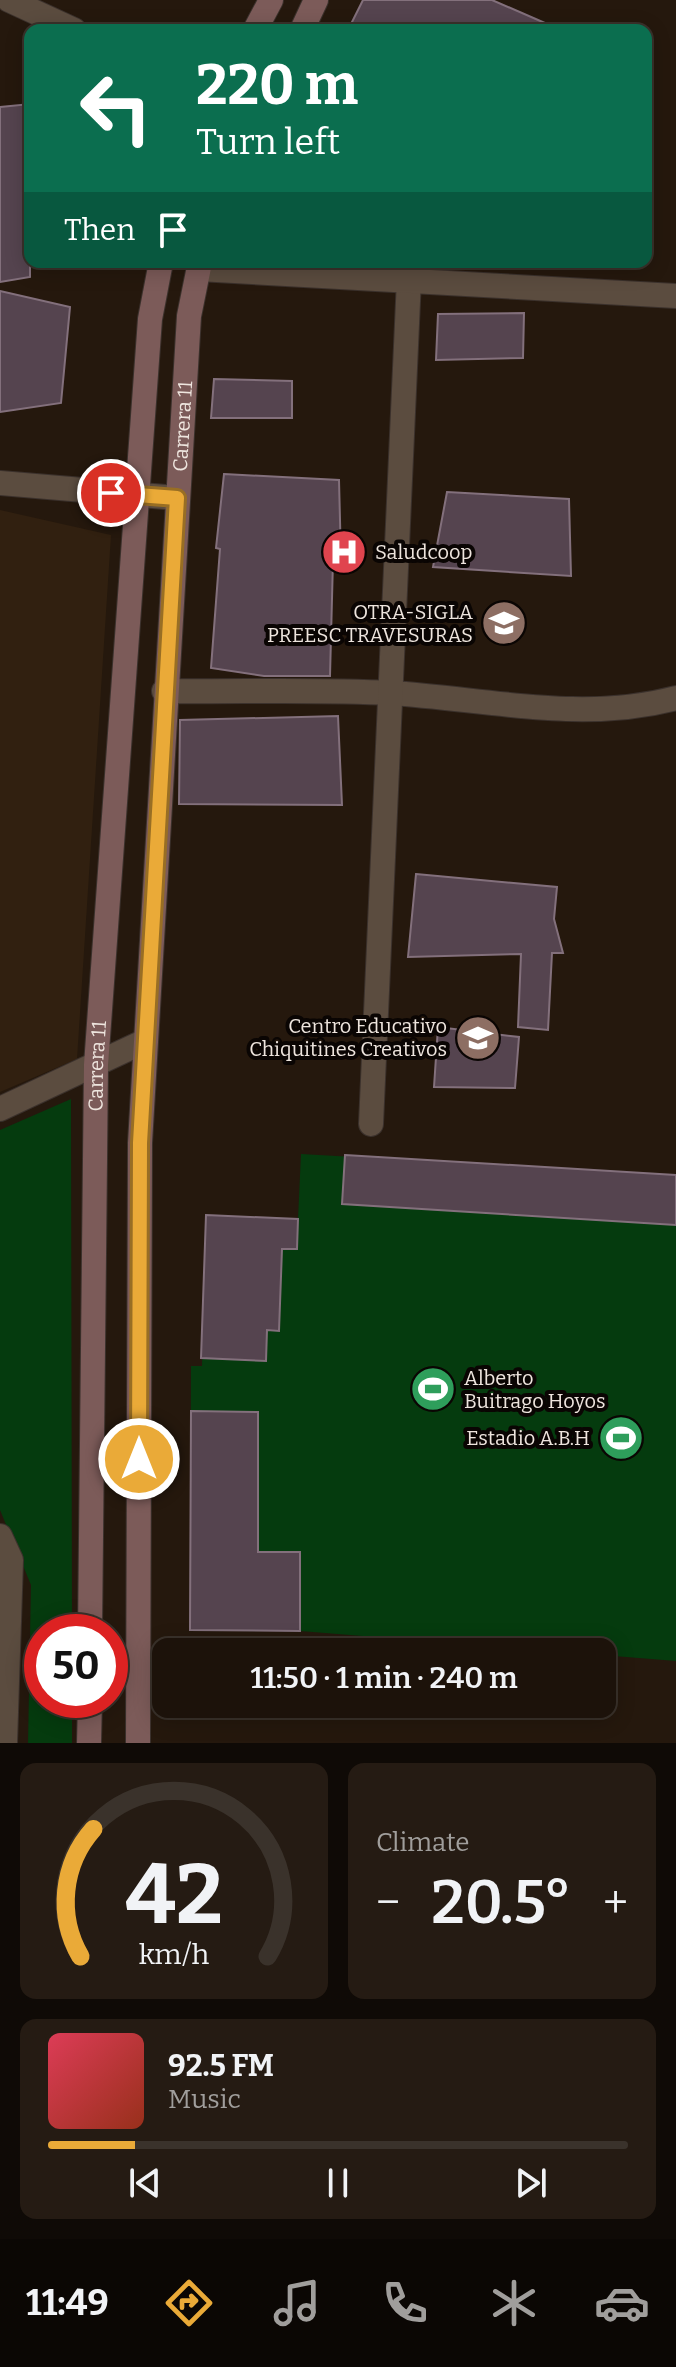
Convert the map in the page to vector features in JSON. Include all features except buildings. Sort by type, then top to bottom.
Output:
[{"type":"main road","points":[[258,24],[271,0]]},
{"type":"main road","points":[[305,24],[316,0]]},
{"type":"main road","name":"Carrera 11","points":[[90,1614],[96,1065],[150,319],[160,268]]},
{"type":"main road","name":"Carrera 11","points":[[138,1743],[140,1159],[164,691],[189,316],[199,268]]},
{"type":"main road","points":[[89,1743],[90,1718]]},
{"type":"street","points":[[9,0],[61,24]]},
{"type":"street","points":[[245,268],[676,296]]},
{"type":"street","points":[[371,1124],[409,279]]},
{"type":"street","points":[[0,483],[177,498]]},
{"type":"street","points":[[164,691],[390,693],[541,709],[638,708],[676,698]]},
{"type":"street","points":[[0,1109],[145,1041]]},
{"type":"street","points":[[0,1536],[6,1563],[5,1743]]},
{"type":"shaded area","points":[[0,510],[111,535],[77,1059],[0,1092]]},
{"type":"green space","points":[[71,1099],[72,1614],[30,1614],[31,1585],[0,1510],[0,1130]]},
{"type":"green space","name":"Alberto Buitrago Hoyos","points":[[301,1154],[676,1175],[676,1661],[616,1656],[616,1638],[388,1638],[300,1631],[190,1630],[191,1366],[202,1366],[206,1215],[298,1219]]},
{"type":"green space","points":[[28,1718],[72,1718],[72,1743],[28,1743]]},
{"type":"place","name":"Saludcoop","points":[[344,552]]},
{"type":"place","name":"OTRA-SIGLA PREESC TRAVESURAS","points":[[504,623]]},
{"type":"place","name":"Centro Educativo Chiquitines Creativos","points":[[478,1038]]},
{"type":"place","name":"Alberto Buitrago Hoyos","points":[[433,1389]]},
{"type":"place","name":"Estadio A.B.H","points":[[621,1438]]},
{"type":"route","points":[[111,493],[177,498],[140,1143],[139,1459]]}]
